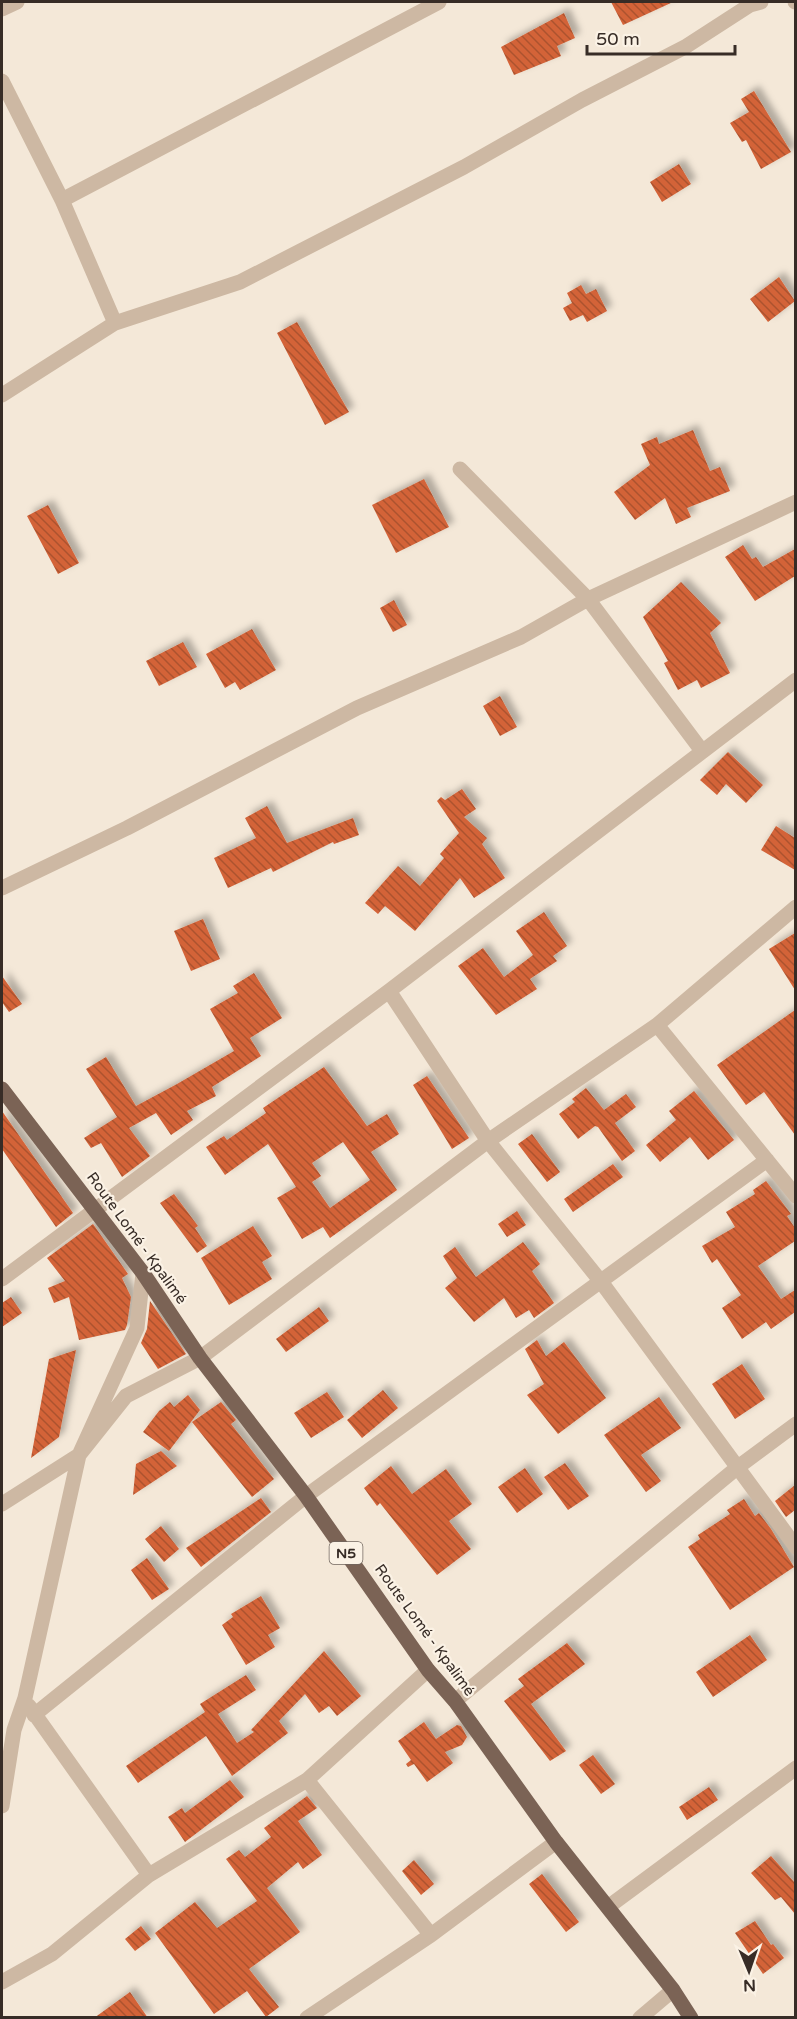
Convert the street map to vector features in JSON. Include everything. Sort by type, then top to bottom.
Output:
[{"type":"main road","name":"Route Lomé - Kpalimé","points":[[2,1089],[143,1273],[200,1358],[306,1496],[428,1670],[454,1701],[556,1842],[673,1990],[691,2018]]},
{"type":"street","points":[[2,9],[17,2]]},
{"type":"street","points":[[62,200],[439,2]]},
{"type":"street","points":[[2,395],[115,323],[240,282],[464,167],[582,100],[685,47],[753,3]]},
{"type":"street","points":[[2,81],[62,200],[115,323]]},
{"type":"street","points":[[460,469],[588,599],[702,751]]},
{"type":"street","points":[[2,888],[126,828],[357,708],[521,637],[588,599],[795,501]]},
{"type":"street","points":[[2,1279],[389,991],[795,680]]},
{"type":"street","points":[[2,1504],[79,1455],[126,1396],[200,1358],[488,1141],[657,1025],[795,909]]},
{"type":"street","points":[[389,991],[488,1141],[602,1282],[663,1369],[738,1467],[795,1547]]},
{"type":"street","points":[[657,1025],[795,1196]]},
{"type":"street","points":[[34,1715],[306,1496],[767,1160]]},
{"type":"street","points":[[2,1806],[8,1735],[26,1698],[79,1455],[137,1328],[143,1273]]},
{"type":"street","points":[[454,1701],[738,1467],[795,1424]]},
{"type":"street","points":[[2,1982],[52,1954],[149,1875],[307,1780],[428,1670]]},
{"type":"street","points":[[26,1698],[34,1715],[149,1875]]},
{"type":"street","points":[[608,1907],[795,1768]]},
{"type":"street","points":[[307,1780],[431,1935]]},
{"type":"street","points":[[307,2018],[431,1935],[556,1842]]},
{"type":"street","points":[[640,2018],[673,1990]]},
{"type":"building","points":[[611,2],[673,2],[623,25]]},
{"type":"building","points":[[564,13],[575,38],[557,46],[561,56],[514,75],[501,47]]},
{"type":"building","points":[[754,91],[791,152],[761,169],[746,140],[742,142],[730,123],[749,112],[741,99]]},
{"type":"building","points":[[679,164],[691,184],[662,202],[650,182]]},
{"type":"building","points":[[779,277],[795,301],[768,322],[750,299]]},
{"type":"building","points":[[581,285],[586,294],[596,289],[607,311],[587,322],[583,315],[570,321],[563,308],[572,303],[567,293]]},
{"type":"building","points":[[297,322],[349,412],[325,425],[277,333]]},
{"type":"building","points":[[693,430],[710,471],[720,467],[730,491],[687,508],[691,517],[676,524],[665,498],[635,520],[614,492],[650,465],[641,444],[657,437],[659,444]]},
{"type":"building","points":[[424,479],[449,527],[396,553],[372,505]]},
{"type":"building","points":[[48,505],[79,563],[58,574],[27,516]]},
{"type":"building","points":[[743,545],[752,559],[756,557],[763,567],[795,549],[795,576],[755,601],[725,557]]},
{"type":"building","points":[[681,582],[721,623],[710,633],[730,673],[701,688],[697,680],[678,690],[664,663],[668,661],[643,617]]},
{"type":"building","points":[[394,600],[407,625],[393,632],[380,608]]},
{"type":"building","points":[[252,629],[276,670],[240,690],[235,682],[225,688],[206,654]]},
{"type":"building","points":[[183,642],[197,667],[159,686],[146,661]]},
{"type":"building","points":[[500,696],[517,727],[500,736],[483,706]]},
{"type":"building","points":[[728,752],[763,785],[746,803],[726,784],[717,795],[700,780]]},
{"type":"building","points":[[462,789],[476,809],[464,817],[487,838],[482,844],[505,878],[474,898],[460,878],[415,931],[385,906],[378,914],[365,903],[398,866],[420,886],[444,858],[440,854],[459,833],[437,801],[441,797],[445,800]]},
{"type":"building","points":[[267,806],[287,843],[353,818],[359,835],[334,844],[333,842],[273,872],[271,868],[228,888],[214,858],[256,838],[245,818]]},
{"type":"building","points":[[776,826],[795,838],[795,870],[761,850]]},
{"type":"building","points":[[544,912],[567,946],[553,956],[557,961],[530,979],[537,989],[496,1015],[458,966],[483,948],[504,977],[533,955],[516,931]]},
{"type":"building","points":[[203,919],[220,959],[191,971],[174,931]]},
{"type":"building","points":[[795,933],[795,990],[769,949]]},
{"type":"building","points":[[254,973],[282,1018],[250,1038],[261,1056],[212,1087],[216,1096],[187,1111],[193,1120],[171,1135],[156,1113],[129,1128],[150,1156],[122,1177],[101,1143],[91,1148],[84,1138],[117,1117],[86,1069],[106,1057],[136,1106],[177,1084],[234,1051],[210,1009],[238,993],[233,986]]},
{"type":"building","points":[[2,976],[22,1004],[9,1012],[2,1002]]},
{"type":"building","points":[[795,1010],[795,1135],[764,1092],[746,1105],[717,1065]]},
{"type":"building","points":[[324,1067],[367,1126],[387,1114],[399,1134],[371,1152],[397,1190],[330,1238],[323,1227],[302,1239],[277,1198],[296,1187],[268,1144],[225,1175],[206,1147],[224,1136],[227,1140],[266,1113],[263,1108]],"holes":[[[343,1142],[370,1180],[330,1208],[312,1182],[321,1176],[312,1163]]]},
{"type":"building","points":[[427,1076],[469,1138],[452,1149],[413,1085]]},
{"type":"building","points":[[586,1088],[604,1110],[626,1094],[636,1107],[615,1123],[635,1151],[622,1161],[598,1127],[595,1126],[578,1139],[559,1114],[575,1102],[572,1099]]},
{"type":"building","points":[[694,1091],[734,1140],[708,1160],[690,1137],[660,1162],[646,1145],[676,1120],[669,1111]]},
{"type":"building","points":[[2,1111],[73,1213],[56,1227],[2,1149]]},
{"type":"building","points":[[532,1134],[560,1172],[547,1182],[518,1144]]},
{"type":"building","points":[[613,1164],[623,1177],[573,1212],[564,1199]]},
{"type":"building","points":[[766,1181],[791,1214],[787,1216],[795,1228],[795,1241],[758,1266],[781,1299],[795,1290],[795,1312],[771,1329],[766,1322],[742,1339],[722,1308],[741,1295],[717,1259],[712,1263],[702,1246],[735,1227],[726,1212],[755,1194],[753,1190]]},
{"type":"building","points":[[174,1194],[198,1226],[195,1228],[207,1246],[197,1253],[160,1203]]},
{"type":"building","points":[[517,1211],[526,1225],[507,1237],[498,1224]]},
{"type":"building","points":[[93,1224],[128,1274],[122,1278],[131,1297],[125,1330],[79,1340],[69,1297],[54,1303],[48,1288],[65,1281],[47,1258]]},
{"type":"building","points":[[253,1226],[272,1256],[262,1262],[272,1279],[229,1305],[201,1258]]},
{"type":"building","points":[[523,1242],[540,1264],[532,1271],[554,1303],[534,1318],[529,1310],[516,1318],[504,1298],[474,1322],[445,1288],[457,1278],[443,1256],[455,1247],[476,1277]]},
{"type":"building","points":[[11,1297],[22,1313],[2,1327],[2,1303]]},
{"type":"building","points":[[150,1301],[186,1354],[158,1369],[141,1343],[147,1329]]},
{"type":"building","points":[[319,1307],[329,1321],[286,1352],[276,1339]]},
{"type":"building","points":[[537,1340],[546,1356],[564,1342],[606,1398],[558,1434],[527,1395],[544,1384],[525,1349]]},
{"type":"building","points":[[76,1350],[59,1437],[31,1458],[49,1359]]},
{"type":"building","points":[[742,1364],[765,1399],[735,1419],[712,1384]]},
{"type":"building","points":[[383,1390],[398,1408],[362,1438],[347,1420]]},
{"type":"building","points":[[327,1392],[344,1417],[311,1438],[294,1413]]},
{"type":"building","points":[[188,1395],[200,1410],[169,1451],[143,1432],[159,1411],[170,1402],[174,1407]]},
{"type":"building","points":[[659,1397],[681,1428],[641,1455],[661,1481],[646,1492],[604,1435]]},
{"type":"building","points":[[221,1402],[236,1420],[231,1424],[274,1479],[252,1497],[192,1422]]},
{"type":"building","points":[[161,1451],[177,1466],[133,1495],[136,1464]]},
{"type":"building","points":[[565,1463],[589,1496],[568,1510],[544,1477]]},
{"type":"building","points":[[391,1466],[412,1494],[446,1469],[472,1504],[449,1521],[471,1549],[437,1575],[380,1503],[377,1506],[364,1488]]},
{"type":"building","points":[[525,1468],[543,1494],[517,1513],[498,1487]]},
{"type":"building","points":[[795,1485],[795,1510],[786,1517],[775,1501]]},
{"type":"building","points":[[261,1498],[271,1512],[201,1567],[186,1548]]},
{"type":"building","points":[[744,1499],[755,1516],[759,1513],[771,1529],[794,1567],[730,1610],[688,1547],[700,1539],[698,1535],[730,1514],[727,1510]]},
{"type":"building","points":[[161,1526],[179,1549],[164,1562],[145,1539]]},
{"type":"building","points":[[147,1558],[169,1589],[152,1600],[131,1570]]},
{"type":"building","points":[[261,1596],[280,1628],[268,1635],[275,1647],[246,1665],[222,1625],[233,1617],[231,1614]]},
{"type":"building","points":[[750,1635],[767,1660],[713,1697],[696,1672]]},
{"type":"building","points":[[567,1643],[585,1664],[531,1704],[566,1751],[550,1761],[504,1701],[524,1686],[518,1679]]},
{"type":"building","points":[[324,1651],[361,1696],[337,1716],[329,1706],[319,1713],[305,1694],[279,1721],[288,1733],[232,1776],[206,1736],[138,1783],[126,1766],[205,1712],[200,1704],[246,1675],[256,1690],[218,1714],[237,1743],[254,1732],[251,1730]]},
{"type":"building","points":[[424,1722],[436,1739],[457,1725],[461,1726],[467,1737],[462,1745],[445,1752],[453,1763],[427,1782],[414,1764],[408,1767],[406,1764],[411,1760],[398,1741]]},
{"type":"building","points":[[593,1755],[615,1784],[601,1794],[579,1765]]},
{"type":"building","points":[[230,1780],[244,1797],[185,1842],[168,1817],[182,1808],[185,1813]]},
{"type":"building","points":[[709,1787],[718,1800],[687,1820],[679,1807]]},
{"type":"building","points":[[307,1796],[317,1808],[298,1821],[322,1855],[303,1869],[298,1862],[267,1888],[300,1932],[249,1969],[279,2007],[266,2017],[247,1991],[214,2014],[155,1933],[195,1902],[217,1928],[257,1901],[226,1859],[239,1850],[245,1857],[271,1837],[264,1828]]},
{"type":"building","points":[[771,1856],[795,1883],[795,1914],[781,1897],[775,1900],[751,1873]]},
{"type":"building","points":[[414,1860],[434,1884],[421,1895],[402,1871]]},
{"type":"building","points":[[542,1874],[579,1922],[566,1932],[529,1884]]},
{"type":"building","points":[[755,1921],[771,1945],[773,1944],[784,1958],[763,1974],[735,1933]]},
{"type":"building","points":[[141,1926],[151,1939],[135,1951],[125,1939]]},
{"type":"building","points":[[130,1992],[148,2018],[94,2018]]}]
